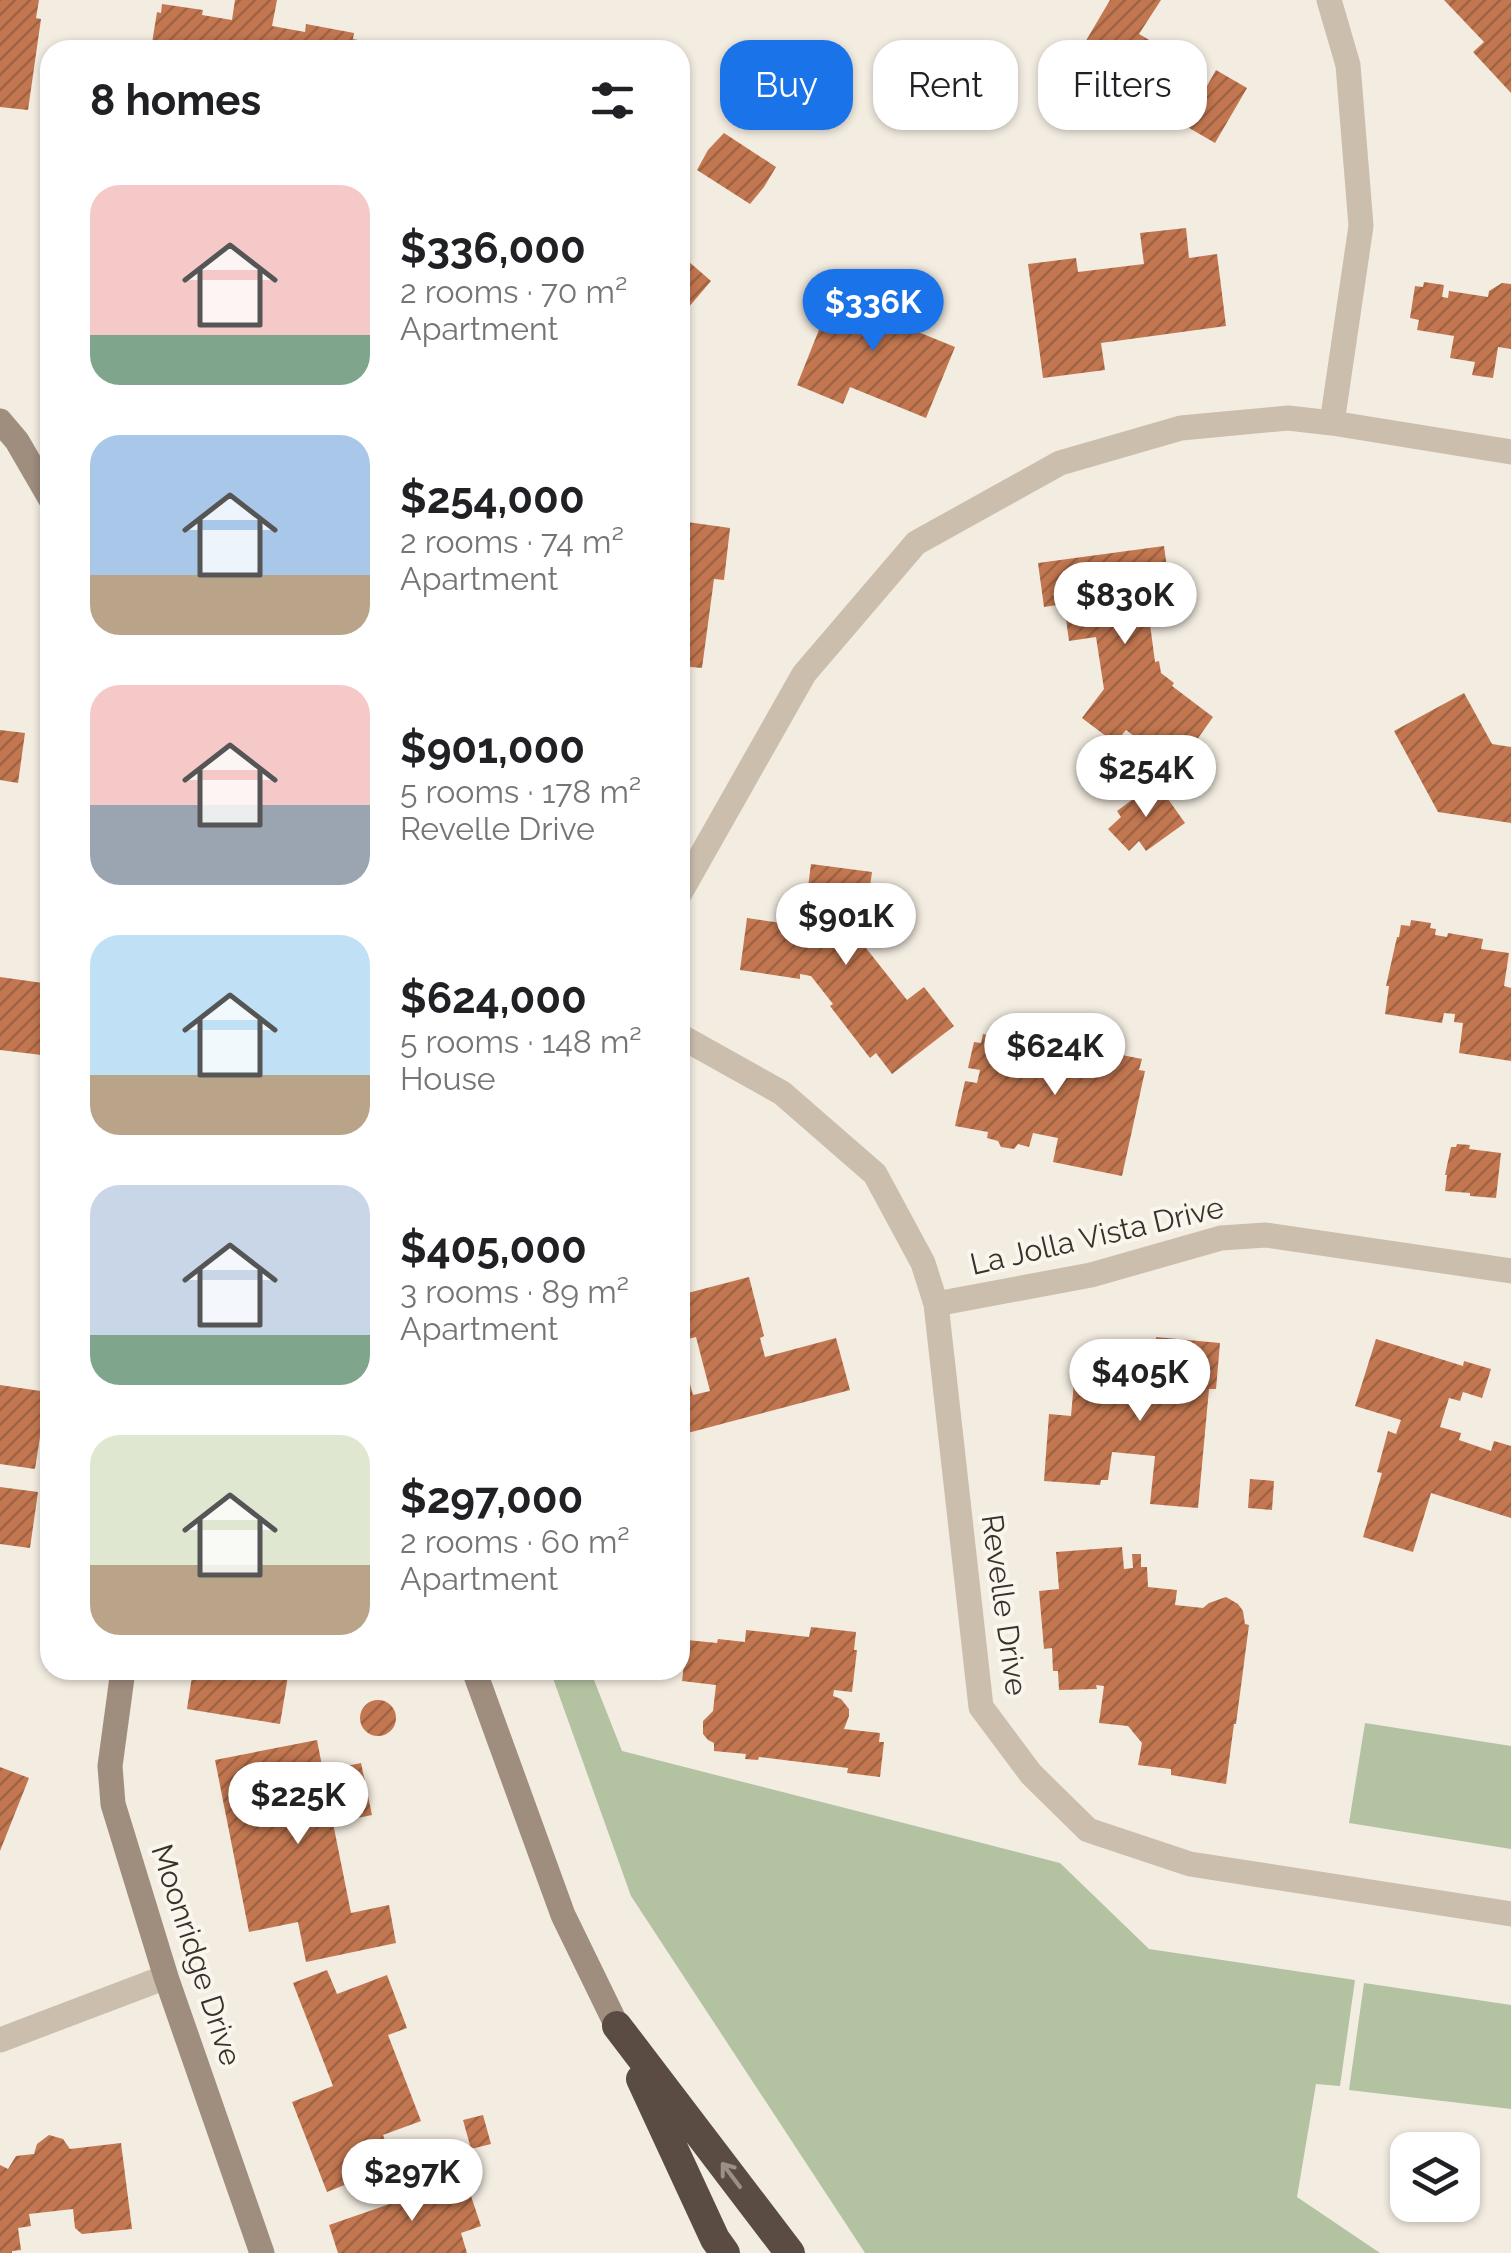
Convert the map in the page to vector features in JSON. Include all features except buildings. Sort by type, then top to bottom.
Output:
[{"type":"highway","points":[[616,2026],[725,2253]]},
{"type":"highway","points":[[616,2026],[790,2253]]},
{"type":"street","points":[[1329,0],[1348,65],[1362,226],[1332,423]]},
{"type":"street","points":[[690,875],[804,674],[916,543],[1060,463],[1181,428],[1288,418],[1511,452]]},
{"type":"street","points":[[0,421],[40,481]]},
{"type":"street","name":"Revelle Drive","points":[[690,1042],[782,1093],[875,1174],[924,1263],[936,1304],[981,1707],[1031,1774],[1088,1830],[1190,1864],[1511,1914]]},
{"type":"street","name":"La Jolla Vista Drive","points":[[936,1304],[1091,1275],[1221,1238],[1266,1234],[1511,1270]]},
{"type":"street","name":"Moonridge Drive","points":[[122,1680],[110,1766],[113,1804],[166,1977],[262,2253]]},
{"type":"street","points":[[478,1680],[563,1915],[616,2026]]},
{"type":"street","points":[[0,2040],[166,1977]]},
{"type":"green space","points":[[554,1680],[594,1680],[622,1751],[1060,1863],[1149,1949],[1355,1980],[1340,2086],[1316,2084],[1297,2197],[1380,2253],[865,2253],[631,1896]]},
{"type":"green space","points":[[1365,1723],[1511,1746],[1511,1849],[1349,1823]]},
{"type":"green space","points":[[1364,1983],[1511,2005],[1511,2109],[1349,2090]]}]
